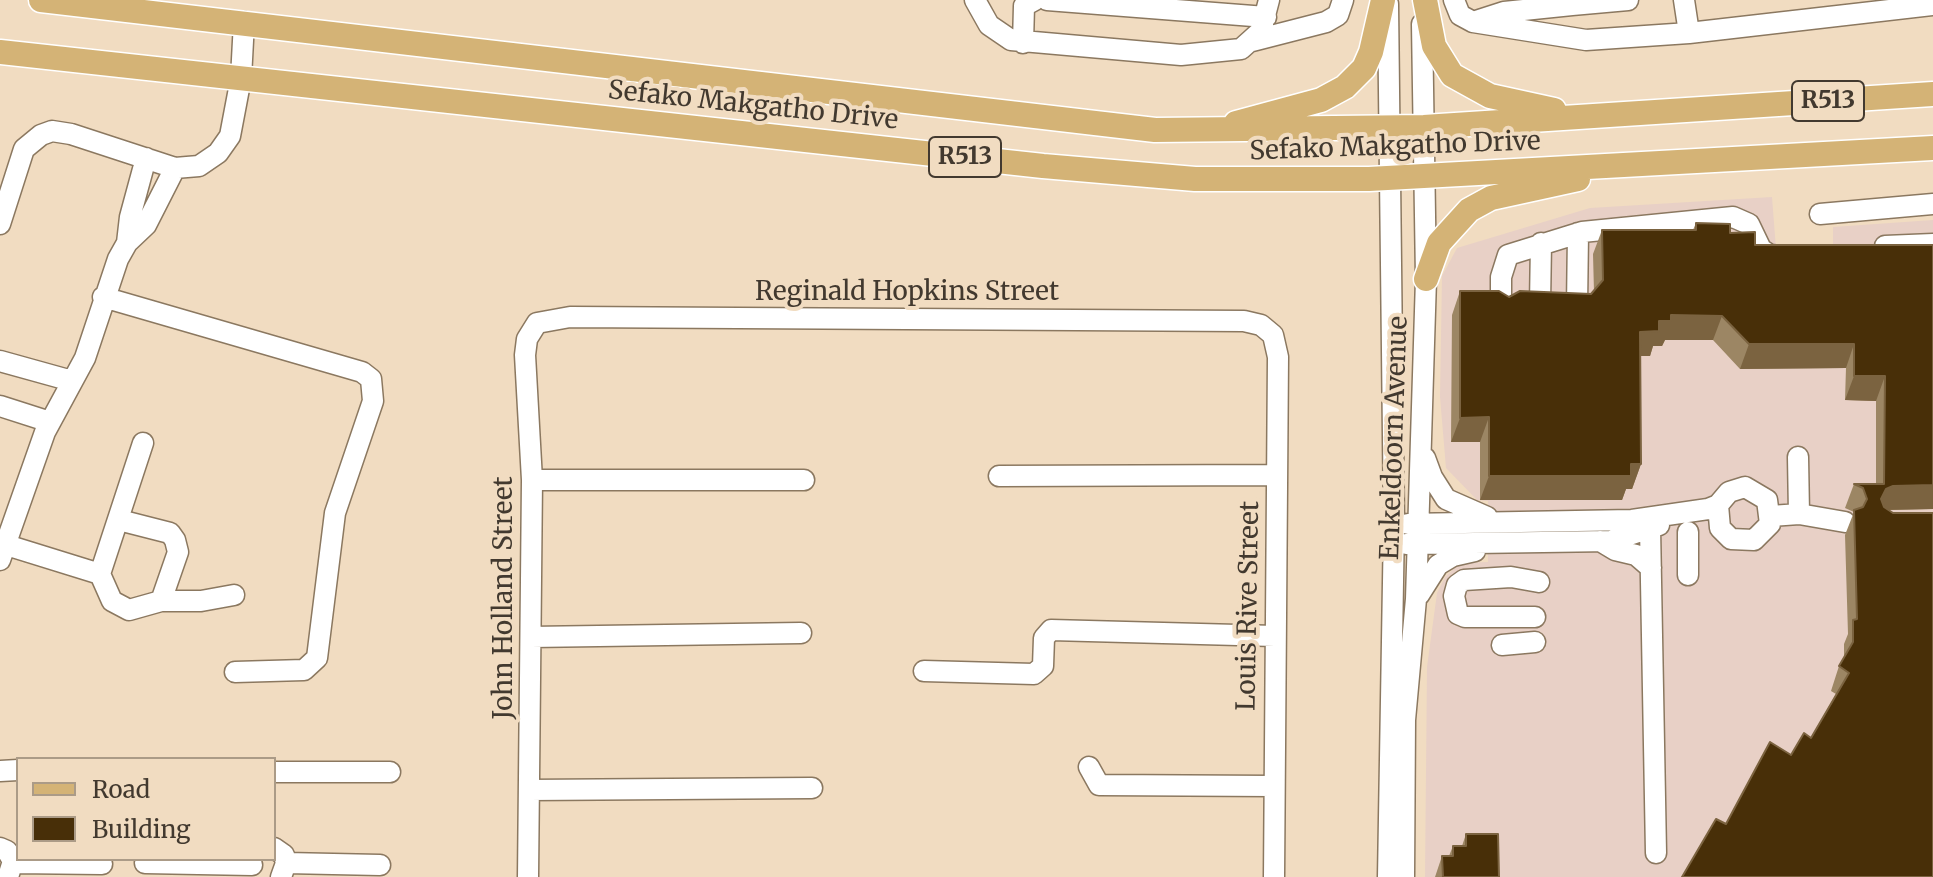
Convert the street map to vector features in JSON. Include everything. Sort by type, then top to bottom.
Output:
[{"type":"main road","name":"Sefako Makgatho Drive","points":[[41,0],[1055,121],[1207,132],[1424,127],[1930,93]]},
{"type":"main road","points":[[1207,132],[1321,100],[1345,87],[1364,68],[1385,0]]},
{"type":"main road","points":[[1423,0],[1438,55],[1458,80],[1490,96],[1588,117]]},
{"type":"main road","name":"Sefako Makgatho Drive","points":[[0,52],[1043,166],[1195,179],[1288,181],[1615,168],[1933,148]]},
{"type":"main road","points":[[1426,279],[1435,252],[1450,226],[1484,201],[1615,168]]},
{"type":"street","points":[[975,0],[989,25],[1011,40],[1181,55],[1227,52],[1252,41],[1326,22],[1338,15],[1343,0]]},
{"type":"street","points":[[1023,43],[1024,6],[1035,0]]},
{"type":"street","points":[[1047,0],[1268,8],[1252,41]]},
{"type":"street","name":"Enkeldoorn Avenue","points":[[1385,0],[1391,177],[1394,534],[1388,877]]},
{"type":"street","name":"Enkeldoorn Avenue","points":[[1404,877],[1405,720],[1416,599],[1426,279],[1423,0]]},
{"type":"street","points":[[1454,0],[1460,15],[1473,22],[1586,40],[1689,33],[1811,9],[1933,5]]},
{"type":"street","points":[[1473,22],[1504,12],[1571,2],[1628,0]]},
{"type":"street","points":[[1684,0],[1689,33]]},
{"type":"street","points":[[0,224],[24,149],[41,135],[61,132],[175,168],[199,166],[225,145],[230,136],[241,78],[244,22]]},
{"type":"street","points":[[100,574],[2,549],[50,422],[85,358],[103,297],[127,243],[146,158]]},
{"type":"street","points":[[127,243],[146,225],[175,168]]},
{"type":"street","points":[[1820,214],[1933,204]]},
{"type":"street","points":[[1501,308],[1503,262],[1521,249],[1578,233],[1733,217],[1749,224],[1761,249],[1770,255],[1810,254]]},
{"type":"street","points":[[1577,307],[1578,233]]},
{"type":"street","points":[[1540,304],[1541,243]]},
{"type":"street","points":[[1861,247],[1933,244]]},
{"type":"street","points":[[103,297],[362,372],[371,379],[373,401],[335,513],[317,658],[304,670],[235,672]]},
{"type":"street","name":"Reginald Hopkins Street","points":[[537,323],[570,317],[1244,321],[1261,325],[1273,335]]},
{"type":"street","name":"John Holland Street","points":[[528,877],[532,480],[525,355],[527,339],[537,323]]},
{"type":"street","name":"Louis Rive Street","points":[[1273,335],[1278,357],[1274,877]]},
{"type":"street","points":[[0,361],[72,381]]},
{"type":"street","points":[[0,406],[50,422]]},
{"type":"street","points":[[1421,438],[1432,477],[1446,499],[1461,509],[1504,523]]},
{"type":"street","points":[[143,443],[100,574],[106,591],[119,607],[143,609],[161,601],[201,601],[234,595]]},
{"type":"street","points":[[1798,457],[1799,514]]},
{"type":"street","points":[[999,476],[1276,475]]},
{"type":"street","points":[[532,480],[804,480]]},
{"type":"street","points":[[1418,534],[1504,523],[1632,520],[1718,505],[1729,492],[1745,487],[1761,493],[1771,516]]},
{"type":"street","points":[[1718,505],[1720,528]]},
{"type":"street","points":[[1771,516],[1799,514],[1845,522]]},
{"type":"street","points":[[1394,534],[1497,543],[1619,540],[1650,527],[1689,518],[1709,521],[1731,539],[1746,542],[1761,536],[1771,516]]},
{"type":"street","points":[[119,520],[170,533],[175,540],[178,552],[161,601]]},
{"type":"street","points":[[1650,527],[1656,853]]},
{"type":"street","points":[[1688,532],[1688,575]]},
{"type":"street","points":[[1600,541],[1615,550],[1636,555],[1651,568]]},
{"type":"street","points":[[1416,599],[1433,571],[1445,560],[1497,543]]},
{"type":"street","points":[[1535,617],[1465,617],[1458,614],[1454,596],[1457,585],[1464,580],[1511,577],[1539,582]]},
{"type":"street","points":[[924,671],[1034,674],[1043,666],[1044,638],[1051,630],[1275,636]]},
{"type":"street","points":[[531,637],[801,633]]},
{"type":"street","points":[[1502,645],[1535,642]]},
{"type":"street","points":[[1089,767],[1099,785],[1273,786]]},
{"type":"street","points":[[276,772],[390,772]]},
{"type":"street","points":[[529,790],[812,788]]},
{"type":"street","points":[[7,863],[102,864]]},
{"type":"street","points":[[145,863],[255,867]]},
{"type":"street","points":[[280,863],[380,865]]},
{"type":"shaded area","points":[[1772,197],[1776,249],[1833,246],[1833,227],[1933,220],[1933,877],[1425,877],[1427,667],[1437,593],[1445,577],[1460,563],[1488,562],[1488,501],[1477,500],[1446,468],[1440,397],[1442,276],[1457,248],[1590,208]]},
{"type":"building","points":[[1696,223],[1730,224],[1730,233],[1755,232],[1755,245],[1933,245],[1933,485],[1893,486],[1886,489],[1881,499],[1884,507],[1893,513],[1933,513],[1933,877],[1682,877],[1716,819],[1726,824],[1770,742],[1791,755],[1804,733],[1811,738],[1849,673],[1839,666],[1853,642],[1853,620],[1857,619],[1854,510],[1863,507],[1867,499],[1863,488],[1854,484],[1884,484],[1885,376],[1854,376],[1854,344],[1749,344],[1722,316],[1671,315],[1671,321],[1659,321],[1659,331],[1640,332],[1641,464],[1631,464],[1631,476],[1489,476],[1489,417],[1460,418],[1460,291],[1499,291],[1509,297],[1520,291],[1591,294],[1603,280],[1602,230],[1696,230]]},
{"type":"building","points":[[1466,834],[1498,834],[1499,877],[1443,877],[1442,856],[1453,856],[1453,846],[1466,846]]}]
